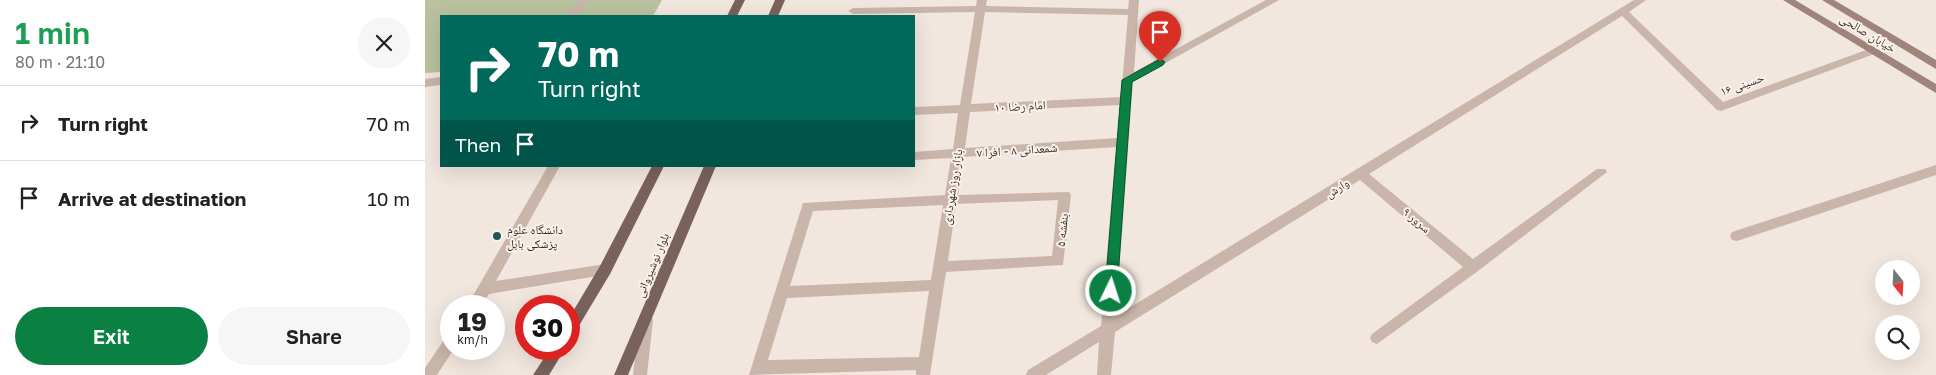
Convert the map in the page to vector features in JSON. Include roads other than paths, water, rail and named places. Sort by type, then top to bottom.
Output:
[{"type":"main road","points":[[733,15],[740,0]]},
{"type":"main road","points":[[773,15],[780,0]]},
{"type":"main road","name":"خيابان صالحی","points":[[1788,0],[1936,88]]},
{"type":"main road","name":"خيابان صالحی","points":[[1827,0],[1936,65]]},
{"type":"main road","points":[[580,312],[605,270],[657,167]]},
{"type":"main road","name":"بلوار نوشیروانی","points":[[621,375],[710,167]]},
{"type":"main road","points":[[539,375],[550,360]]},
{"type":"street","points":[[572,15],[585,0]]},
{"type":"street","points":[[1127,80],[1274,0]]},
{"type":"street","name":"وارش","points":[[1033,375],[1641,0]]},
{"type":"street","points":[[853,11],[981,4],[1134,6],[1121,142],[1104,375]]},
{"type":"street","name":"بازار روز شهرداری","points":[[924,369],[981,4]]},
{"type":"street","name":"حسینی ۱۶","points":[[1623,11],[1721,107],[1873,51]]},
{"type":"street","points":[[425,83],[440,81]]},
{"type":"street","name":"امام رضا ۱۰","points":[[915,111],[1125,101]]},
{"type":"street","name":"شمعدانی ۸ - افرا ۷","points":[[915,156],[1121,142]]},
{"type":"street","points":[[481,295],[552,167]]},
{"type":"street","points":[[1737,236],[1936,170]]},
{"type":"street","points":[[1377,338],[1601,172]]},
{"type":"street","name":"سرور ۹","points":[[1360,173],[1473,266]]},
{"type":"street","name":"بنفشه ۵","points":[[940,267],[1058,261],[1065,195],[950,200]]},
{"type":"street","points":[[924,369],[758,371],[808,206],[950,200]]},
{"type":"street","points":[[485,289],[605,270]]},
{"type":"street","points":[[783,292],[937,285]]},
{"type":"street","points":[[640,375],[647,315]]},
{"type":"street","points":[[429,375],[440,358]]},
{"type":"place","name":"دانشگاه علوم پزشکی بابل","points":[[497,236]]}]
